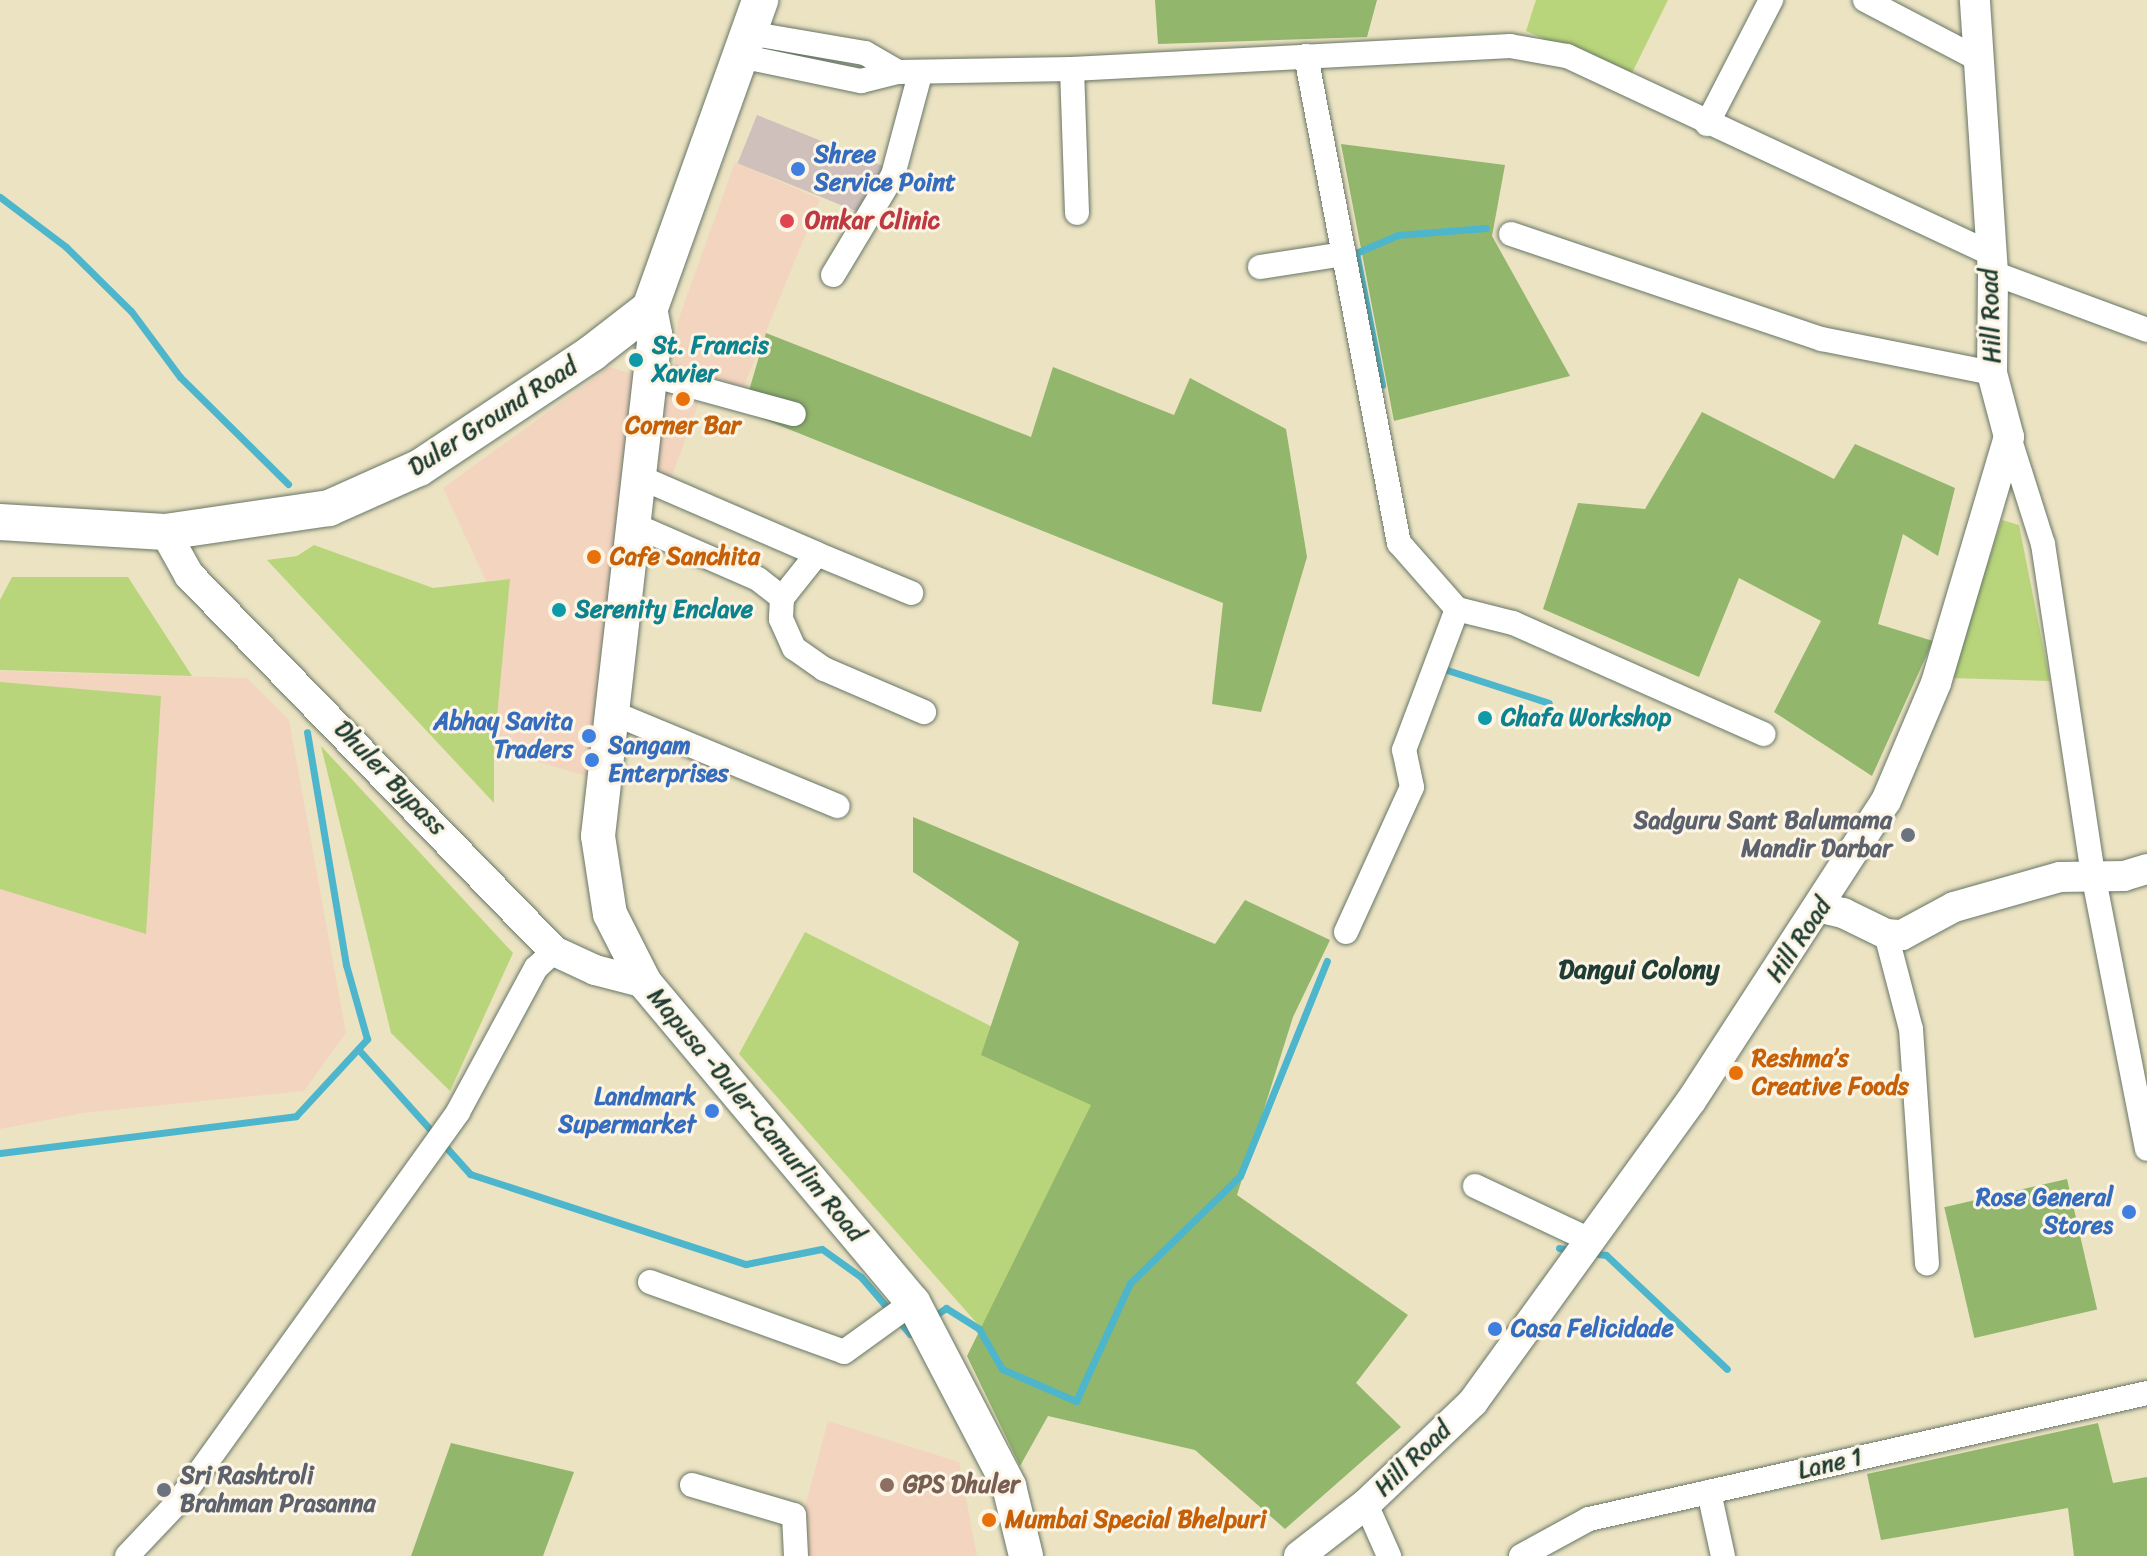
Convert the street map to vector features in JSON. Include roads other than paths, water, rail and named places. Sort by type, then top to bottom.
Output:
[{"type":"main road","points":[[650,308],[750,30]]},
{"type":"main road","name":"Mapusa -Duler-Camurlim Road","points":[[650,308],[655,334],[651,375],[598,836],[610,914],[645,983],[913,1302],[1009,1486],[1026,1556]]},
{"type":"main road","name":"Duler Ground Road","points":[[0,522],[165,532],[329,508],[419,468],[592,353],[650,308]]},
{"type":"street","points":[[1707,124],[1771,0]]},
{"type":"street","points":[[1865,0],[1976,58]]},
{"type":"street","name":"Hill Road","points":[[1299,1556],[1366,1504],[1473,1402],[1821,908],[1886,801],[1936,683],[2009,437],[1992,373],[1990,263],[1975,0]]},
{"type":"street","points":[[750,30],[865,53],[909,73],[1072,69],[1510,46],[1567,56],[1990,263],[2147,330]]},
{"type":"street","points":[[1306,56],[1399,543],[1457,609],[1513,623],[1764,734]]},
{"type":"street","points":[[1072,69],[1077,213]]},
{"type":"street","points":[[833,275],[893,175],[909,73]]},
{"type":"street","points":[[1511,234],[1822,339],[1992,373]]},
{"type":"street","points":[[1260,267],[1344,254]]},
{"type":"street","points":[[651,375],[794,414]]},
{"type":"street","points":[[2009,437],[2043,544],[2093,874],[2147,1149]]},
{"type":"street","points":[[637,476],[911,593]]},
{"type":"street","points":[[632,524],[758,579],[782,598]]},
{"type":"street","name":"Dhuler Bypass","points":[[165,532],[189,575],[554,951],[645,983]]},
{"type":"street","points":[[817,554],[782,598],[781,619],[794,648],[824,669],[924,712]]},
{"type":"street","points":[[1346,932],[1412,787],[1404,750],[1457,609]]},
{"type":"street","points":[[613,713],[837,806]]},
{"type":"street","points":[[1821,908],[1843,913],[1886,934],[1902,935],[1954,907],[2060,877],[2093,874],[2124,876],[2147,869]]},
{"type":"street","points":[[1886,934],[1911,1029],[1927,1263]]},
{"type":"street","points":[[127,1556],[178,1502],[458,1112],[536,968],[554,951]]},
{"type":"street","points":[[1475,1186],[1590,1240]]},
{"type":"street","points":[[650,1282],[844,1352],[913,1302]]},
{"type":"street","name":"Lane 1","points":[[1521,1556],[1589,1519],[2147,1393]]},
{"type":"street","points":[[692,1485],[794,1515],[796,1556]]},
{"type":"street","points":[[1709,1492],[1723,1556]]},
{"type":"street","points":[[1366,1504],[1389,1556]]},
{"type":"waterway","points":[[0,197],[66,247],[131,311],[180,377],[288,484]]},
{"type":"waterway","points":[[1382,385],[1356,253],[1398,235],[1486,228]]},
{"type":"waterway","points":[[1444,669],[1549,703]]},
{"type":"waterway","points":[[0,1153],[296,1116],[367,1039],[346,965],[307,732]]},
{"type":"waterway","points":[[933,1317],[946,1308],[979,1329],[1002,1369],[1076,1401],[1130,1283],[1240,1176],[1327,961]]},
{"type":"waterway","points":[[358,1049],[470,1174],[746,1264],[822,1249],[861,1277],[910,1334],[917,1329]]},
{"type":"waterway","points":[[1559,1248],[1574,1251]]},
{"type":"waterway","points":[[1591,1253],[1606,1255],[1727,1369]]},
{"type":"place","name":"Shree Service Point","points":[[798,169]]},
{"type":"place","name":"Omkar Clinic","points":[[787,221]]},
{"type":"place","name":"St. Francis Xavier","points":[[636,360]]},
{"type":"place","name":"Corner Bar","points":[[683,399]]},
{"type":"place","name":"Cafe Sanchita","points":[[594,557]]},
{"type":"place","name":"Serenity Enclave","points":[[559,610]]},
{"type":"place","name":"Chafa Workshop","points":[[1485,718]]},
{"type":"place","name":"Abhay Savita Traders","points":[[589,736]]},
{"type":"place","name":"Sangam Enterprises","points":[[592,760]]},
{"type":"place","name":"Sadguru Sant Balumama Mandir Darbar","points":[[1908,835]]},
{"type":"place","name":"Reshma’s Creative Foods","points":[[1736,1073]]},
{"type":"place","name":"Landmark Supermarket","points":[[712,1111]]},
{"type":"place","name":"Rose General Stores","points":[[2129,1212]]},
{"type":"place","name":"Casa Felicidade","points":[[1495,1329]]},
{"type":"place","name":"GPS Dhuler","points":[[887,1485]]},
{"type":"place","name":"Sri Rashtroli Brahman Prasanna","points":[[164,1490]]},
{"type":"place","name":"Mumbai Special Bhelpuri","points":[[989,1520]]},
{"type":"district","name":"Dangui Colony","points":[[1639,970]]}]
